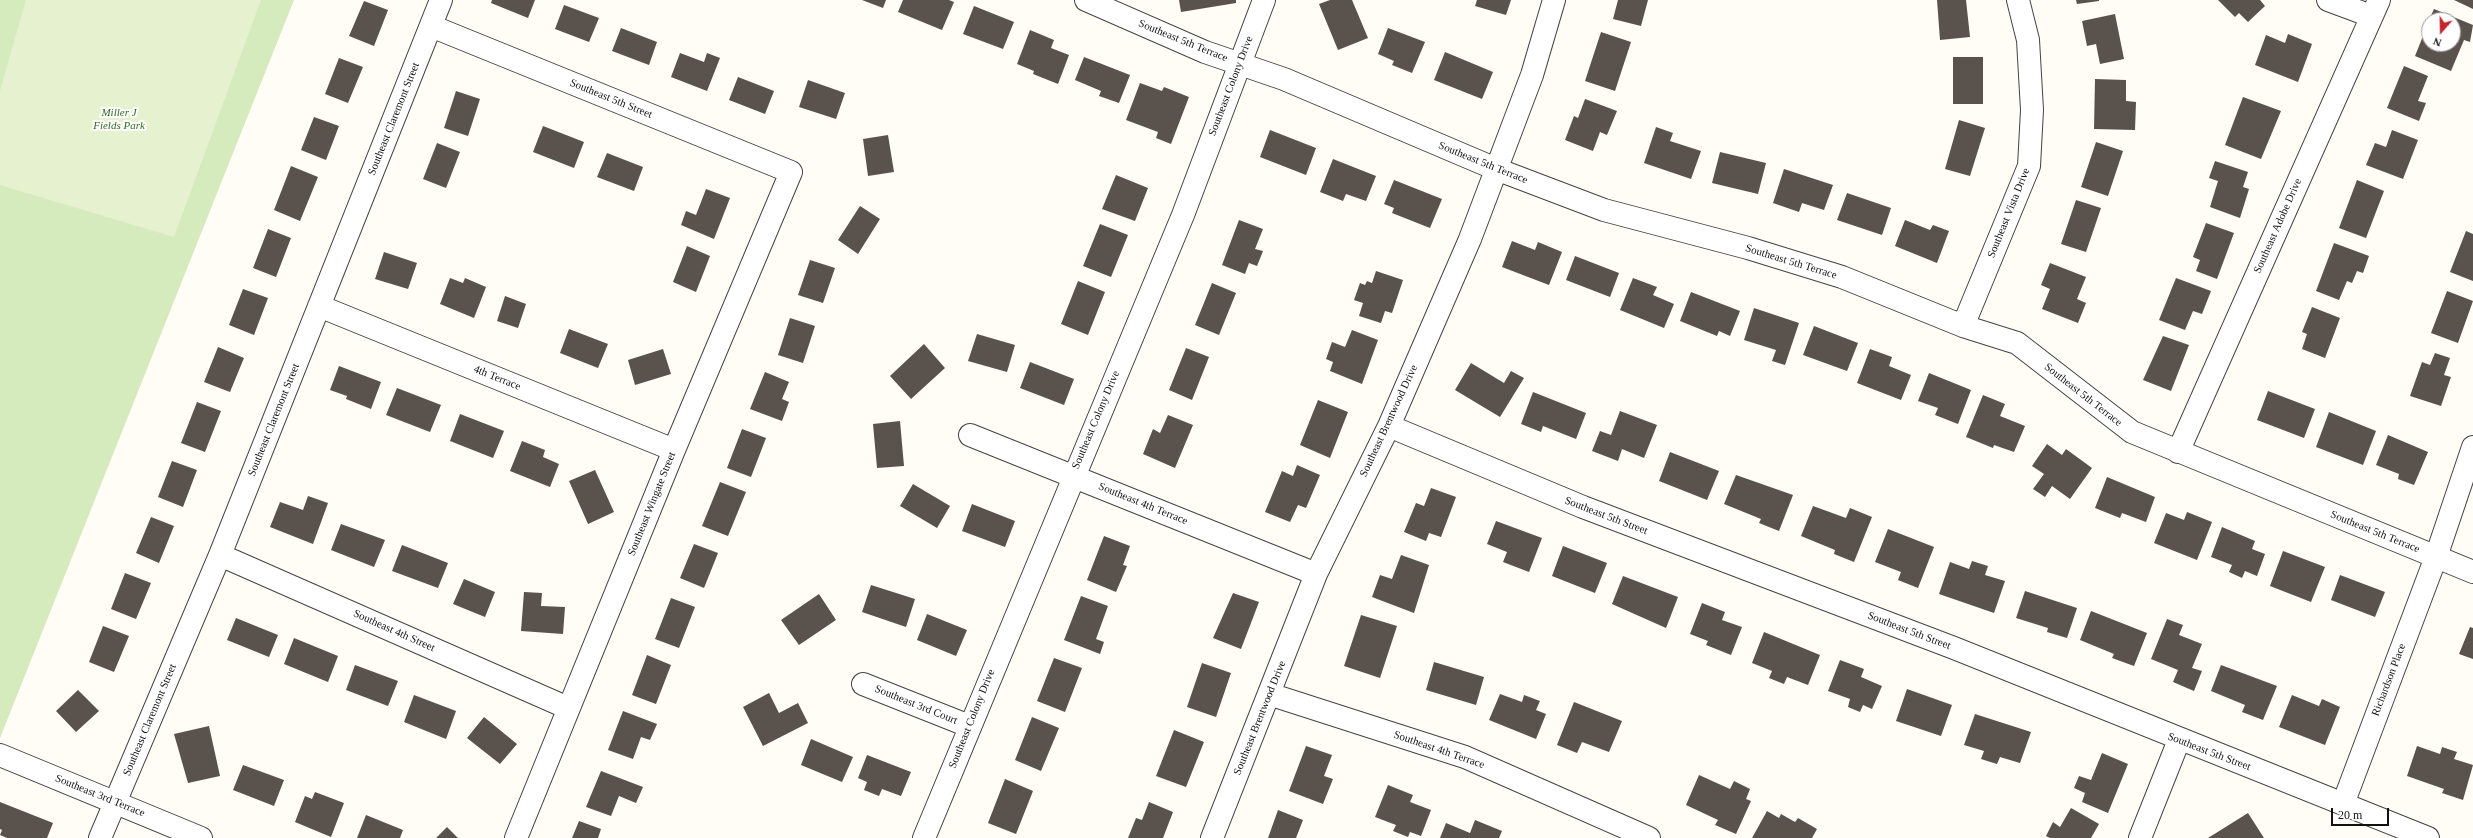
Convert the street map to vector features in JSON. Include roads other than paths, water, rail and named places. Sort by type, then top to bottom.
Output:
[{"type":"street","name":"Southeast Claremont Street","points":[[100,838],[220,555],[441,0]]},
{"type":"street","name":"Southeast 5th Terrace","points":[[1086,0],[1206,52],[1284,79],[1496,169],[1604,210],[1748,248],[1842,277],[1963,326],[2017,343],[2132,432],[2473,572]]},
{"type":"street","name":"Southeast Colony Drive","points":[[924,838],[968,726],[1183,215],[1238,63],[1264,0]]},
{"type":"street","name":"Southeast Brentwood Drive","points":[[1212,838],[1316,574],[1389,426],[1470,239],[1532,75],[1554,0]]},
{"type":"street","name":"Southeast Vista Drive","points":[[1963,326],[2029,166],[2032,110],[2028,40],[2018,0]]},
{"type":"street","points":[[2328,0],[2375,8]]},
{"type":"street","name":"Southeast Adobe Drive","points":[[2178,452],[2375,8]]},
{"type":"street","name":"Southeast 5th Street","points":[[431,26],[791,172]]},
{"type":"street","name":"Southeast Wingate Street","points":[[516,838],[674,450],[791,172]]},
{"type":"street","name":"4th Terrace","points":[[319,306],[674,450]]},
{"type":"street","name":"Southeast 5th Street","points":[[1389,426],[1583,508],[1947,645],[2179,740],[2428,838]]},
{"type":"street","name":"Southeast 4th Terrace","points":[[970,436],[1316,574]]},
{"type":"street","name":"Richardson Place","points":[[2343,804],[2436,557],[2473,447]]},
{"type":"street","name":"Southeast 4th Street","points":[[220,555],[568,708]]},
{"type":"street","name":"Southeast 3rd Court","points":[[863,684],[968,726]]},
{"type":"street","name":"Southeast 4th Terrace","points":[[1269,694],[1465,757],[1649,838]]},
{"type":"street","points":[[2140,838],[2179,740]]},
{"type":"street","name":"Southeast 3rd Terrace","points":[[0,756],[116,802],[201,838]]},
{"type":"park label","name":"Miller J Fields Park","points":[[119,119]]}]
